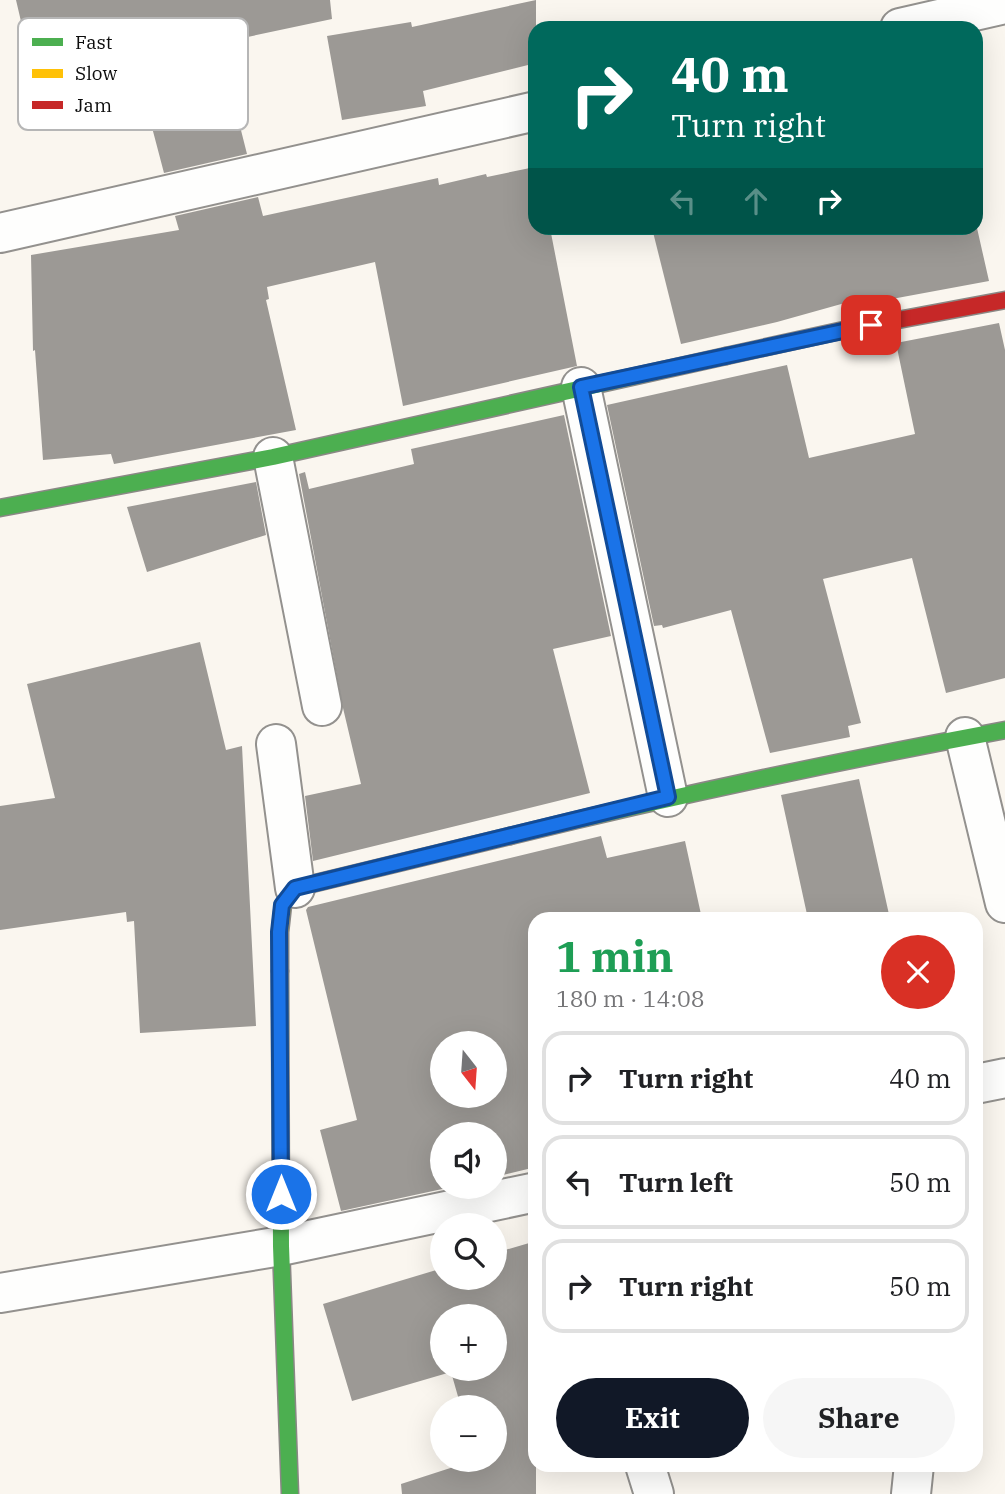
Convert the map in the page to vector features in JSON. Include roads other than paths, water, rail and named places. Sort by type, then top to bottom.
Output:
[{"type":"street","points":[[915,16],[1005,4]]},
{"type":"street","points":[[0,233],[528,113]]},
{"type":"street","points":[[0,508],[273,457],[844,330],[1005,300]]},
{"type":"street","points":[[581,387],[668,797]]},
{"type":"street","points":[[273,457],[321,706]]},
{"type":"street","points":[[290,1494],[281,1246],[279,932],[282,905],[295,888],[668,797],[838,761],[1005,730]]},
{"type":"street","points":[[965,737],[1005,903]]},
{"type":"street","points":[[276,744],[295,888]]},
{"type":"street","points":[[983,1083],[1005,1078]]},
{"type":"street","points":[[0,1293],[281,1246],[528,1194]]},
{"type":"street","points":[[647,1472],[654,1494]]},
{"type":"street","points":[[911,1494],[913,1472]]}]
